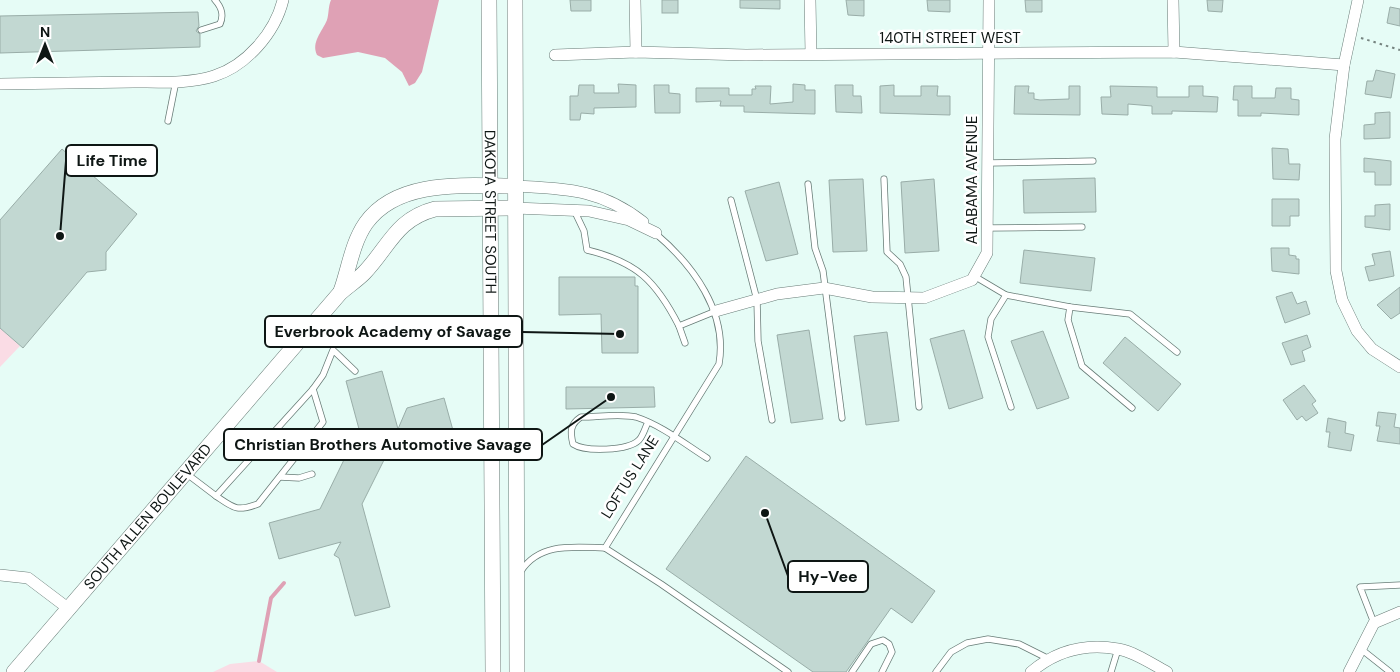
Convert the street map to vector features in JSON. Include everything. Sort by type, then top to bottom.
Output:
[{"type":"main road","name":"DAKOTA STREET SOUTH","points":[[489,0],[493,672]]},
{"type":"main road","name":"DAKOTA STREET SOUTH","points":[[515,0],[517,672]]},
{"type":"main road","name":"SOUTH ALLEN BOULEVARD","points":[[340,293],[355,244],[366,223],[377,211],[404,196],[422,189],[516,186]]},
{"type":"main road","name":"SOUTH ALLEN BOULEVARD","points":[[14,672],[340,293],[365,272],[400,227],[410,220],[435,210],[516,208]]},
{"type":"street","points":[[0,84],[176,81],[213,76],[236,66],[265,38],[280,14],[283,0]]},
{"type":"street","points":[[635,0],[636,52]]},
{"type":"street","points":[[810,0],[811,54]]},
{"type":"street","name":"ALABAMA AVENUE","points":[[974,276],[987,253],[989,0]]},
{"type":"street","points":[[1173,0],[1174,52]]},
{"type":"street","points":[[1358,0],[1344,64],[1334,139],[1336,271],[1342,300],[1356,331],[1372,349],[1400,367]]},
{"type":"street","name":"140TH STREET WEST","points":[[555,54],[636,52],[746,55],[1174,52],[1344,64]]},
{"type":"street","name":"LOFTUS LANE","points":[[516,186],[580,191],[603,197],[624,207],[646,225]]},
{"type":"street","name":"LOFTUS LANE","points":[[516,208],[589,211],[629,220],[656,233]]},
{"type":"street","points":[[716,311],[777,294],[824,288],[872,297],[924,298],[972,280],[974,276]]},
{"type":"street","points":[[0,575],[8,574],[28,578],[69,609]]},
{"type":"street","points":[[1349,672],[1374,623],[1400,612]]},
{"type":"street","points":[[1031,672],[1047,658],[1063,652],[1084,648],[1118,649],[1167,672]]},
{"type":"lane","points":[[201,30],[220,24],[223,17],[222,10],[215,0]]},
{"type":"lane","points":[[168,120],[176,81]]},
{"type":"lane","points":[[988,163],[1093,161]]},
{"type":"lane","points":[[884,179],[888,252],[900,264],[906,277],[919,408]]},
{"type":"lane","points":[[808,184],[815,248],[822,272],[842,418]]},
{"type":"lane","points":[[731,200],[757,300],[758,341],[772,420]]},
{"type":"lane","points":[[574,210],[584,231],[587,250],[609,255],[632,266],[650,280],[667,303],[679,326],[685,343]]},
{"type":"lane","name":"LOFTUS LANE","points":[[605,548],[719,364],[722,343],[716,311],[693,274],[656,233],[646,225]]},
{"type":"lane","points":[[987,228],[1082,227]]},
{"type":"lane","points":[[974,276],[1006,295],[1070,307],[1130,314],[1177,352]]},
{"type":"lane","points":[[1006,295],[990,319],[988,337],[1011,407]]},
{"type":"lane","points":[[1070,307],[1068,320],[1082,366],[1132,408]]},
{"type":"lane","points":[[679,326],[716,311]]},
{"type":"lane","points":[[216,496],[313,389],[323,375],[333,350],[355,371]]},
{"type":"lane","points":[[185,473],[234,508],[242,510],[258,504],[323,422],[313,389]]},
{"type":"lane","points":[[648,422],[639,440],[625,447],[587,449],[578,447],[573,444],[570,432],[574,422],[581,417],[634,417],[648,422],[673,436],[707,458]]},
{"type":"lane","points":[[314,434],[319,444],[321,455]]},
{"type":"lane","points":[[280,477],[299,478],[312,474]]},
{"type":"lane","points":[[517,577],[526,563],[542,551],[554,548],[605,548],[661,584],[788,672]]},
{"type":"lane","points":[[1374,623],[1360,586],[1400,585]]},
{"type":"lane","points":[[936,672],[951,652],[967,643],[988,639],[1019,644],[1047,658]]},
{"type":"lane","points":[[852,672],[871,644],[883,640],[890,644],[892,652],[882,672]]},
{"type":"lane","points":[[1361,648],[1390,672]]},
{"type":"lane","points":[[1111,672],[1118,649]]},
{"type":"path","points":[[1359,37],[1400,50]]},
{"type":"shaded area","points":[[331,0],[439,0],[422,72],[415,83],[409,86],[402,72],[385,58],[358,52],[323,58],[317,55],[316,41],[327,20]]},
{"type":"shaded area","points":[[0,328],[20,346],[0,367]]},
{"type":"shaded area","points":[[259,661],[277,672],[213,672],[230,664]]},
{"type":"building","points":[[570,0],[591,0],[591,11],[571,11]]},
{"type":"building","points":[[662,0],[678,0],[678,13],[662,13]]},
{"type":"building","points":[[740,0],[780,0],[780,9],[740,8]]},
{"type":"building","points":[[846,0],[864,0],[864,16],[848,15]]},
{"type":"building","points":[[927,0],[950,0],[950,12],[928,11]]},
{"type":"building","points":[[1025,0],[1042,0],[1042,12],[1026,12]]},
{"type":"building","points":[[1207,0],[1223,0],[1222,12],[1208,11]]},
{"type":"building","points":[[1390,7],[1400,9],[1400,26],[1387,23]]},
{"type":"building","points":[[198,12],[199,26],[196,31],[200,34],[200,47],[0,53],[0,16]]},
{"type":"building","points":[[1376,70],[1395,74],[1391,98],[1365,94],[1367,81],[1373,81]]},
{"type":"building","points":[[618,84],[636,85],[636,107],[594,108],[594,114],[581,113],[580,120],[570,120],[570,96],[578,96],[579,85],[594,85],[594,93],[619,93]]},
{"type":"building","points":[[793,84],[805,85],[805,90],[815,90],[815,114],[744,112],[744,106],[720,106],[721,101],[696,102],[696,88],[729,88],[729,95],[752,95],[752,89],[756,89],[755,86],[771,86],[770,104],[793,102]]},
{"type":"building","points":[[654,85],[669,85],[669,93],[680,94],[680,113],[655,113]]},
{"type":"building","points":[[835,85],[853,85],[853,96],[861,96],[862,113],[836,112]]},
{"type":"building","points":[[894,85],[894,96],[921,96],[921,86],[938,86],[937,96],[950,96],[950,115],[880,113],[880,86]]},
{"type":"building","points":[[1015,86],[1029,86],[1028,93],[1034,93],[1034,99],[1040,100],[1069,99],[1069,86],[1080,86],[1080,115],[1014,114]]},
{"type":"building","points":[[1110,86],[1157,87],[1157,97],[1189,97],[1189,86],[1203,86],[1203,96],[1218,97],[1217,112],[1172,111],[1172,114],[1152,114],[1152,106],[1128,104],[1128,115],[1102,114],[1101,97],[1111,97]]},
{"type":"building","points":[[1234,86],[1252,86],[1252,98],[1275,98],[1276,88],[1291,88],[1291,99],[1299,100],[1299,115],[1261,113],[1261,116],[1238,116],[1238,100],[1233,100]]},
{"type":"building","points":[[1390,112],[1390,138],[1364,139],[1364,125],[1375,124],[1375,113]]},
{"type":"building","points":[[1272,148],[1288,149],[1289,164],[1300,164],[1299,180],[1273,179]]},
{"type":"building","points":[[62,149],[137,214],[106,252],[106,270],[87,272],[23,348],[0,328],[0,220]]},
{"type":"building","points":[[1364,158],[1391,161],[1391,185],[1375,185],[1375,172],[1364,172]]},
{"type":"building","points":[[1095,178],[1096,212],[1024,213],[1023,180]]},
{"type":"building","points":[[863,179],[867,251],[833,252],[829,180]]},
{"type":"building","points":[[934,179],[939,251],[905,253],[901,182]]},
{"type":"building","points":[[779,182],[798,254],[766,261],[745,191]]},
{"type":"building","points":[[1272,199],[1299,199],[1299,216],[1290,216],[1290,226],[1272,226]]},
{"type":"building","points":[[1390,204],[1390,230],[1365,227],[1365,216],[1375,216],[1375,205]]},
{"type":"building","points":[[1271,248],[1289,248],[1289,255],[1296,256],[1296,259],[1299,259],[1299,274],[1272,271]]},
{"type":"building","points":[[1024,250],[1095,258],[1091,291],[1020,283]]},
{"type":"building","points":[[1390,251],[1394,276],[1369,281],[1365,267],[1375,265],[1372,254]]},
{"type":"building","points":[[559,277],[635,277],[635,286],[638,286],[638,353],[602,353],[601,314],[559,315]]},
{"type":"building","points":[[1400,287],[1400,313],[1391,319],[1377,305]]},
{"type":"building","points":[[1292,292],[1297,304],[1306,301],[1310,314],[1285,323],[1276,297]]},
{"type":"building","points":[[809,330],[823,419],[791,423],[777,335]]},
{"type":"building","points":[[964,330],[983,398],[949,409],[930,339]]},
{"type":"building","points":[[1043,331],[1069,398],[1037,409],[1011,341]]},
{"type":"building","points":[[887,332],[899,421],[866,425],[854,336]]},
{"type":"building","points":[[1307,335],[1311,347],[1302,351],[1305,361],[1291,365],[1282,343]]},
{"type":"building","points":[[1125,337],[1181,384],[1158,411],[1103,363]]},
{"type":"building","points":[[382,371],[398,429],[407,408],[444,398],[454,434],[388,452],[362,504],[390,607],[355,616],[339,558],[334,555],[341,542],[279,559],[269,523],[320,509],[359,429],[346,381]]},
{"type":"building","points":[[1304,385],[1316,401],[1312,404],[1318,413],[1306,421],[1302,416],[1297,420],[1283,400]]},
{"type":"building","points":[[566,387],[654,387],[655,407],[566,409]]},
{"type":"building","points":[[1378,412],[1396,414],[1394,427],[1400,428],[1400,444],[1377,441],[1380,426],[1376,426]]},
{"type":"building","points":[[1328,418],[1346,422],[1345,433],[1354,435],[1351,451],[1328,447],[1330,432],[1326,432]]},
{"type":"building","points":[[746,456],[935,591],[912,623],[891,608],[846,672],[813,672],[666,569]]},
{"type":"waterway","points":[[259,661],[271,598],[284,583]]},
{"type":"place","name":"Life Time","points":[[60,236]]},
{"type":"place","name":"Everbrook Academy of Savage","points":[[620,334]]},
{"type":"place","name":"Christian Brothers Automotive Savage","points":[[611,397]]},
{"type":"place","name":"Hy-Vee","points":[[765,513]]}]
